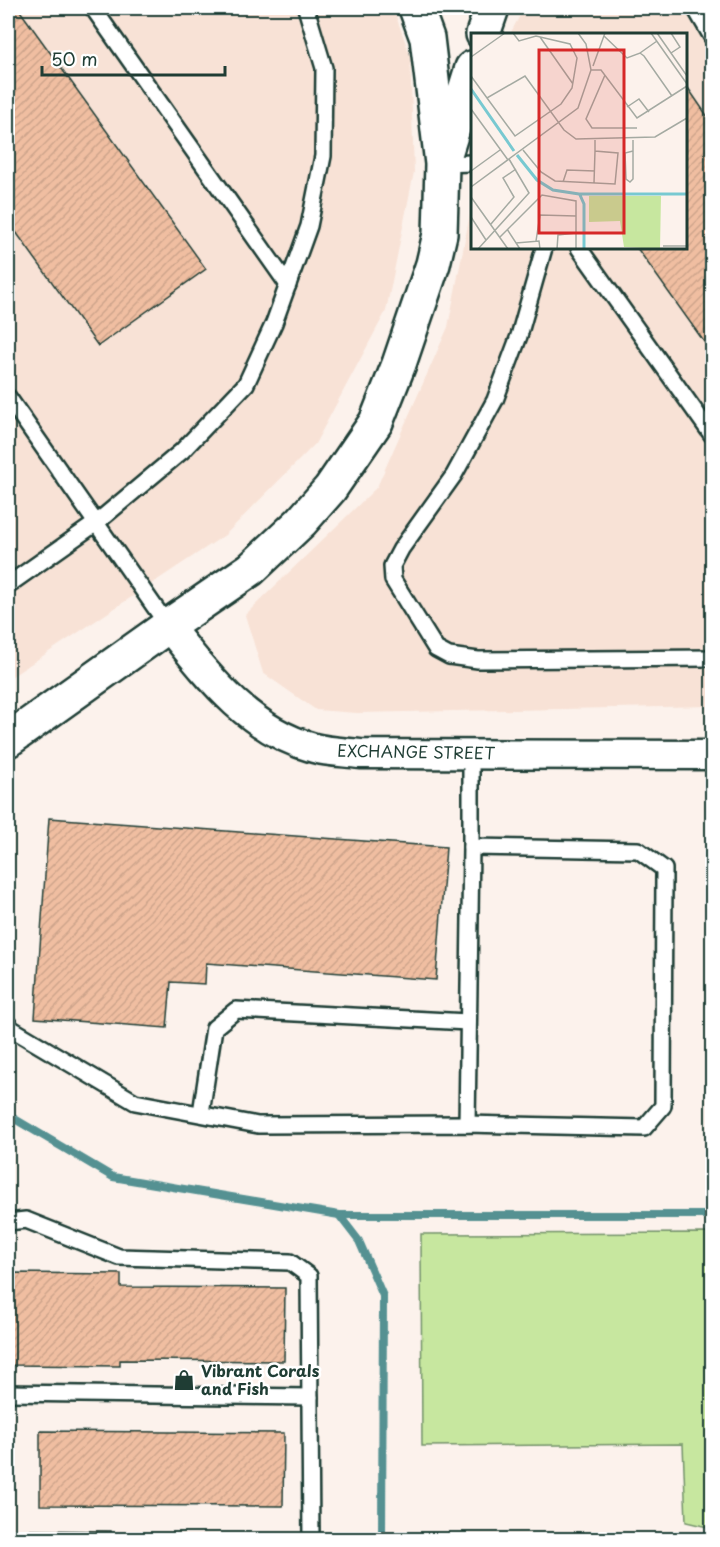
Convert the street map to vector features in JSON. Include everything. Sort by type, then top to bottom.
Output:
[{"type":"main road","points":[[416,8],[427,38],[457,163]]},
{"type":"main road","points":[[483,33],[492,8]]},
{"type":"main road","points":[[8,740],[251,569],[301,522],[330,489],[376,422],[399,364],[433,264],[457,163],[471,74]]},
{"type":"street","name":"EXCHANGE STREET","points":[[168,626],[208,675],[240,708],[271,730],[314,748],[360,754],[712,755]]},
{"type":"lane","points":[[93,8],[288,285]]},
{"type":"lane","points":[[8,585],[96,523],[182,451],[246,384],[274,323],[309,226],[323,156],[324,68],[306,8]]},
{"type":"lane","points":[[694,8],[712,37]]},
{"type":"lane","points":[[544,249],[519,336],[495,400],[454,475],[401,549],[392,566],[393,580],[436,649],[449,656],[478,660],[712,658]]},
{"type":"lane","points":[[580,249],[712,435]]},
{"type":"lane","points":[[8,397],[168,626]]},
{"type":"lane","points":[[467,1124],[471,754]]},
{"type":"lane","points":[[8,1024],[12,1029],[135,1102],[258,1125],[467,1124],[644,1128],[663,1106],[664,869],[638,850],[471,847]]},
{"type":"lane","points":[[201,1113],[214,1028],[237,1010],[468,1022]]},
{"type":"lane","points":[[8,1222],[26,1220],[119,1257],[290,1262],[309,1276],[311,1539]]},
{"type":"lane","points":[[8,1393],[310,1397]]},
{"type":"shaded area","points":[[8,8],[393,8],[410,55],[414,172],[386,311],[315,444],[225,535],[8,679]]},
{"type":"shaded area","points":[[524,8],[712,8],[712,706],[357,713],[316,710],[263,673],[245,615],[377,487],[448,327],[471,209],[471,249],[687,249],[687,33],[511,33]]},
{"type":"green space","points":[[712,1233],[712,1528],[686,1522],[683,1444],[422,1446],[421,1234]]},
{"type":"building","points":[[8,8],[18,8],[206,269],[98,346],[8,221]]},
{"type":"building","points":[[687,86],[712,123],[712,353],[638,249],[687,249]]},
{"type":"building","points":[[49,818],[446,847],[436,980],[206,963],[205,984],[171,982],[167,1028],[35,1018]]},
{"type":"building","points":[[8,1273],[121,1274],[121,1287],[285,1288],[284,1361],[120,1360],[120,1366],[8,1365]]},
{"type":"building","points":[[40,1431],[284,1433],[283,1506],[40,1505]]},
{"type":"building","points":[[13,1530],[111,1531],[111,1540],[13,1540]]},
{"type":"building","points":[[681,1534],[703,1534],[703,1540],[681,1540]]},
{"type":"waterway","points":[[8,1115],[113,1177],[339,1215],[712,1215]]},
{"type":"waterway","points":[[339,1215],[359,1241],[383,1296],[382,1540]]},
{"type":"place","name":"Vibrant Corals and Fish","points":[[184,1380]]}]
